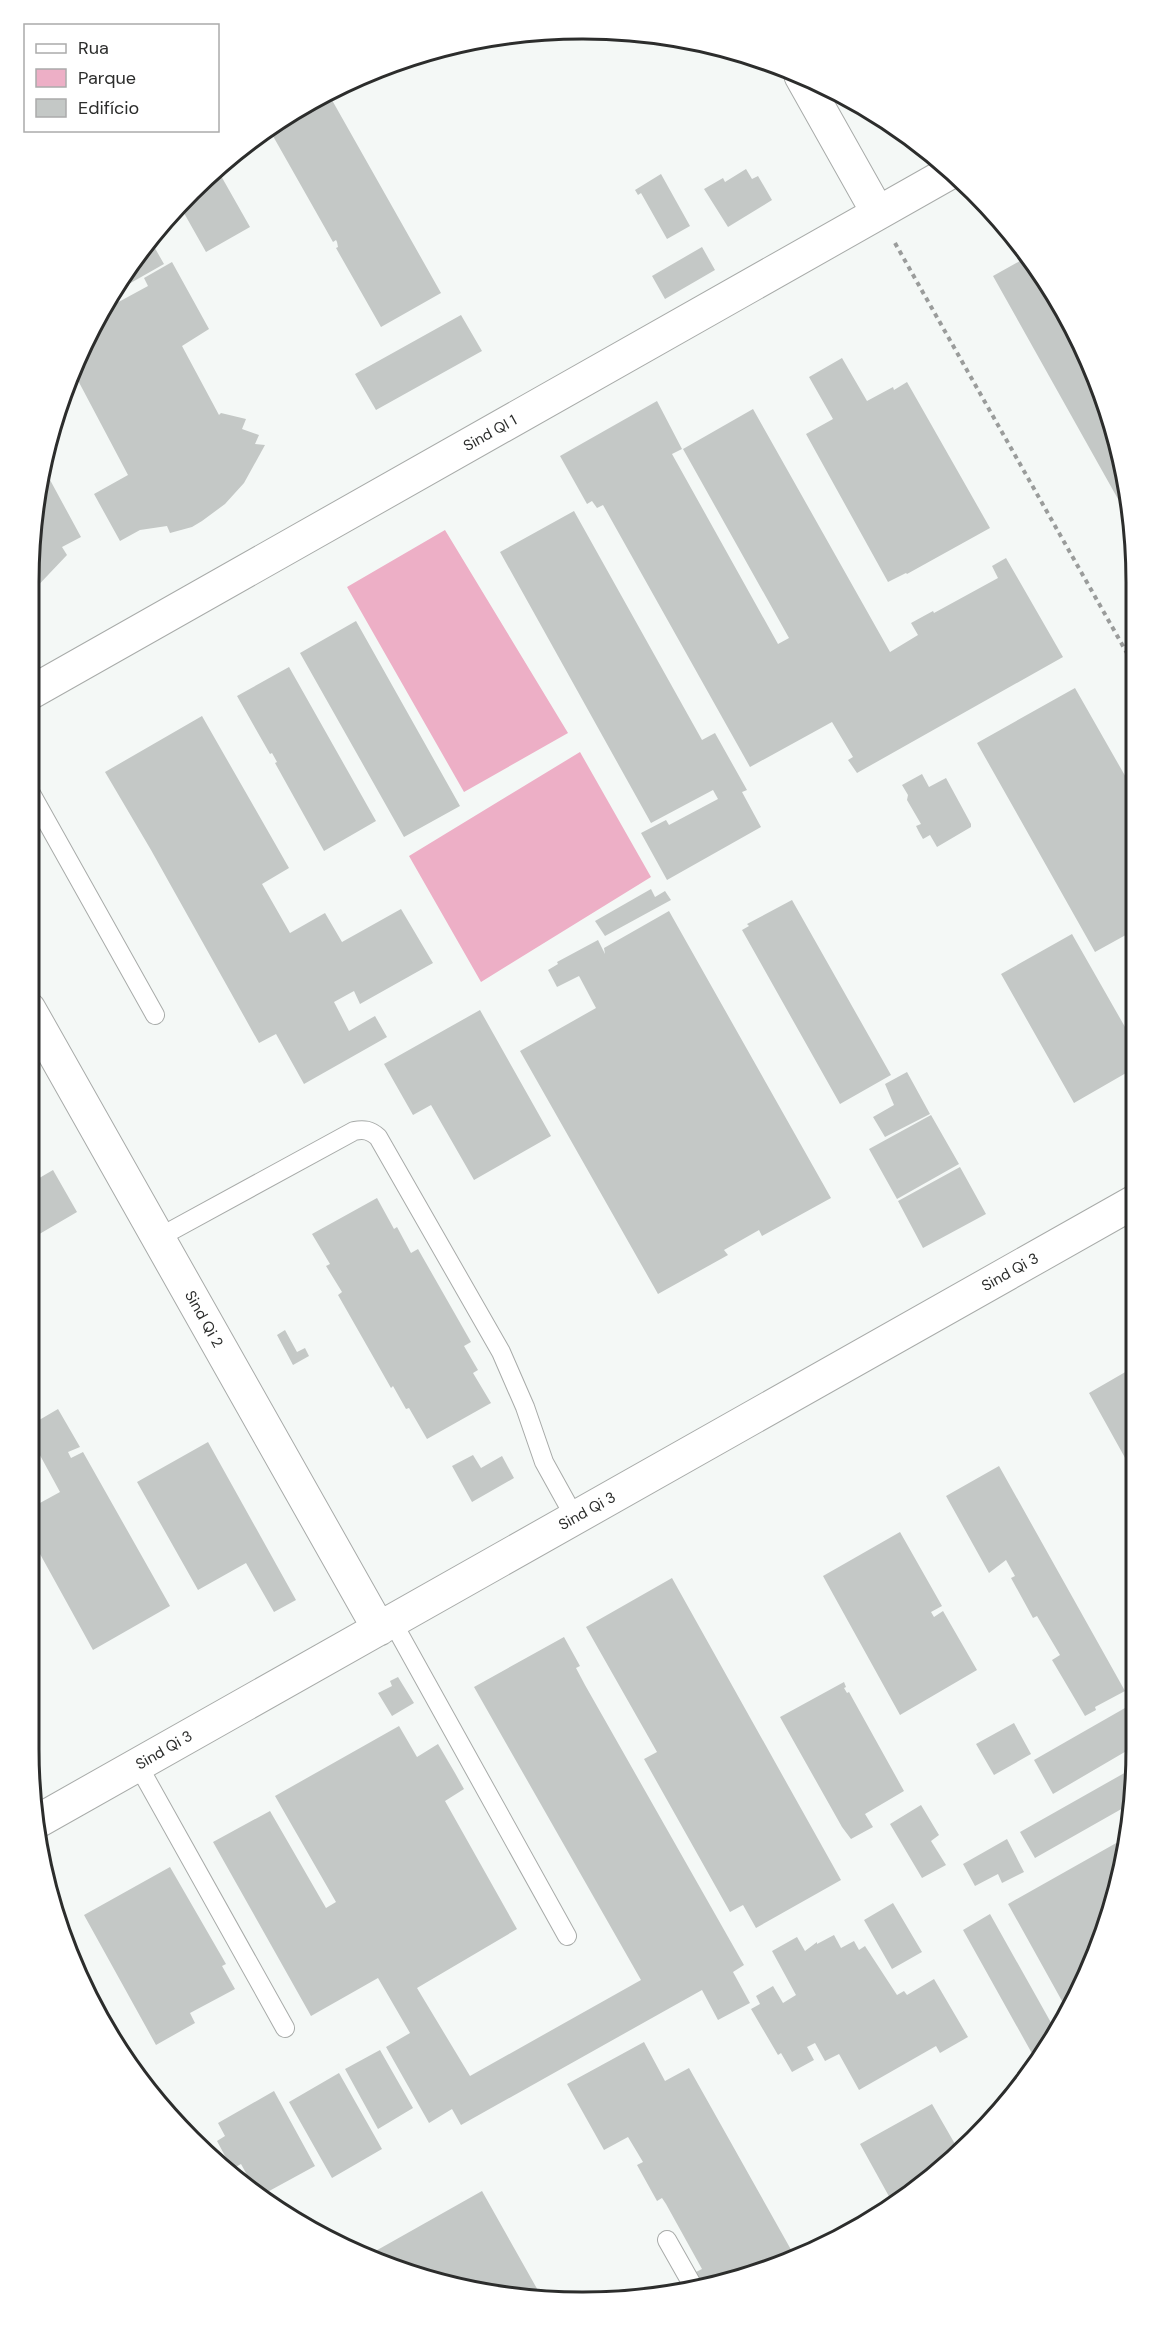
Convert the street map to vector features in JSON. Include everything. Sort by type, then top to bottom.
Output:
[{"type":"street","points":[[808,88],[878,213]]},
{"type":"street","name":"Sind QI 1","points":[[39,688],[943,176]]},
{"type":"street","name":"Sind Qi 2","points":[[39,1027],[158,1238],[385,1625]]},
{"type":"street","name":"Sind Qi 3","points":[[44,1818],[1126,1207]]},
{"type":"lane","points":[[39,808],[155,1016]]},
{"type":"lane","points":[[158,1238],[354,1131],[361,1129],[373,1133],[378,1137],[501,1352],[525,1407],[544,1462],[574,1518]]},
{"type":"lane","points":[[385,1625],[567,1936]]},
{"type":"lane","points":[[138,1765],[285,2028]]},
{"type":"lane","points":[[667,2240],[691,2282]]},
{"type":"path","points":[[878,213],[1126,651]]},
{"type":"green space","points":[[445,530],[568,733],[464,792],[347,587]]},
{"type":"green space","points":[[580,752],[651,877],[481,982],[409,856]]},
{"type":"building","points":[[332,100],[441,293],[381,327],[336,248],[338,247],[336,240],[333,242],[273,136]]},
{"type":"building","points":[[746,169],[752,179],[758,176],[772,200],[728,227],[704,189],[723,178],[725,182]]},
{"type":"building","points":[[661,174],[690,226],[667,239],[641,193],[638,195],[635,190]]},
{"type":"building","points":[[221,176],[250,227],[206,252],[184,213]]},
{"type":"building","points":[[702,247],[715,270],[665,299],[652,276]]},
{"type":"building","points":[[155,248],[164,264],[129,284]]},
{"type":"building","points":[[1020,261],[1053,311],[1085,375],[1097,408],[1116,476],[1120,502],[993,276]]},
{"type":"building","points":[[172,262],[209,329],[182,346],[219,415],[221,413],[246,419],[242,429],[259,435],[255,444],[265,445],[244,483],[225,504],[202,521],[192,527],[170,533],[167,526],[140,530],[120,541],[94,494],[128,475],[78,380],[95,342],[117,303],[148,286],[144,278]]},
{"type":"building","points":[[461,315],[482,351],[376,410],[355,374]]},
{"type":"building","points":[[842,358],[867,401],[907,382],[990,528],[907,574],[888,582],[806,434],[833,419],[809,377]]},
{"type":"building","points":[[657,401],[682,449],[672,454],[778,644],[789,638],[683,449],[753,409],[890,652],[918,635],[911,623],[998,578],[992,566],[1006,558],[1063,657],[857,773],[848,760],[853,757],[832,722],[750,767],[603,505],[597,508],[592,501],[587,504],[560,456]]},
{"type":"building","points":[[49,478],[81,537],[62,547],[67,555],[39,585],[40,547]]},
{"type":"building","points":[[574,511],[702,740],[715,733],[747,790],[742,792],[761,827],[667,880],[641,833],[666,820],[669,825],[718,799],[713,790],[651,823],[500,552]]},
{"type":"building","points":[[356,621],[460,806],[404,837],[300,653]]},
{"type":"building","points":[[289,667],[376,821],[324,851],[275,763],[277,762],[272,753],[270,754],[237,696]]},
{"type":"building","points":[[1075,688],[1126,777],[1126,935],[1095,952],[977,743]]},
{"type":"building","points":[[202,716],[289,868],[262,884],[290,933],[325,913],[342,942],[401,909],[433,963],[360,1004],[354,991],[334,1002],[349,1031],[375,1016],[387,1037],[304,1084],[276,1034],[259,1043],[105,772]]},
{"type":"building","points":[[922,774],[929,787],[946,778],[971,824],[971,827],[937,847],[930,835],[923,839],[919,832],[916,826],[921,824],[907,800],[908,795],[902,785]]},
{"type":"building","points":[[651,889],[655,897],[665,891],[671,900],[605,936],[595,921]]},
{"type":"building","points":[[792,900],[891,1075],[840,1104],[742,930],[749,926],[747,924]]},
{"type":"building","points":[[669,911],[831,1198],[762,1236],[759,1230],[724,1250],[728,1255],[658,1294],[520,1051],[596,1008],[579,976],[557,987],[548,970],[558,964],[557,962],[598,940],[605,954],[604,948]]},
{"type":"building","points":[[1072,934],[1126,1029],[1126,1073],[1074,1103],[1001,974]]},
{"type":"building","points":[[480,1010],[551,1136],[474,1180],[431,1105],[413,1115],[384,1064]]},
{"type":"building","points":[[907,1072],[930,1114],[885,1137],[873,1117],[894,1105],[885,1084]]},
{"type":"building","points":[[931,1115],[959,1164],[897,1199],[869,1149]]},
{"type":"building","points":[[960,1167],[986,1214],[923,1248],[898,1201]]},
{"type":"building","points":[[53,1170],[77,1212],[39,1234],[39,1178]]},
{"type":"building","points":[[377,1198],[394,1229],[397,1227],[411,1253],[418,1249],[471,1342],[464,1346],[478,1370],[473,1373],[491,1403],[427,1439],[409,1408],[406,1409],[393,1386],[391,1388],[338,1295],[342,1292],[326,1266],[330,1264],[312,1234]]},
{"type":"building","points":[[285,1330],[297,1352],[305,1348],[309,1356],[293,1365],[277,1335]]},
{"type":"building","points":[[1126,1372],[1126,1460],[1089,1393]]},
{"type":"building","points":[[58,1409],[80,1447],[68,1452],[71,1458],[83,1452],[170,1606],[93,1650],[39,1552],[39,1504],[60,1492],[39,1453],[39,1420]]},
{"type":"building","points":[[208,1442],[296,1600],[274,1612],[246,1563],[198,1590],[137,1482]]},
{"type":"building","points":[[473,1455],[481,1468],[502,1456],[514,1478],[472,1502],[452,1466]]},
{"type":"building","points":[[999,1466],[1125,1691],[1095,1707],[1096,1710],[1085,1716],[1052,1660],[1060,1655],[1037,1616],[1033,1618],[1011,1578],[1015,1576],[1006,1560],[989,1573],[946,1496]]},
{"type":"building","points":[[900,1532],[942,1606],[931,1612],[934,1617],[943,1611],[977,1670],[900,1715],[823,1576]]},
{"type":"building","points":[[672,1578],[841,1880],[756,1928],[743,1905],[730,1912],[644,1759],[657,1752],[586,1627]]},
{"type":"building","points":[[564,1637],[580,1666],[576,1668],[585,1685],[744,1965],[733,1972],[750,2003],[718,2020],[702,1990],[461,2125],[452,2109],[429,2123],[386,2047],[410,2033],[378,1978],[311,2016],[213,1842],[270,1811],[326,1908],[336,1902],[275,1796],[399,1726],[417,1757],[438,1744],[455,1773],[464,1789],[445,1801],[517,1929],[417,1988],[470,2076],[641,1980],[474,1687]]},
{"type":"building","points":[[398,1677],[414,1703],[392,1716],[378,1693],[392,1686],[390,1681]]},
{"type":"building","points":[[844,1682],[846,1687],[844,1688],[847,1693],[849,1692],[904,1791],[865,1814],[873,1827],[851,1839],[780,1717]]},
{"type":"building","points":[[1126,1707],[1126,1751],[1053,1794],[1034,1760]]},
{"type":"building","points":[[1014,1723],[1031,1754],[994,1775],[976,1744]]},
{"type":"building","points":[[1125,1772],[1122,1809],[1035,1858],[1020,1832]]},
{"type":"building","points":[[921,1805],[939,1835],[931,1841],[946,1865],[922,1878],[890,1824]]},
{"type":"building","points":[[1007,1839],[1024,1872],[1002,1883],[998,1874],[975,1886],[963,1864]]},
{"type":"building","points":[[1118,1842],[1097,1923],[1085,1956],[1063,2002],[1008,1904]]},
{"type":"building","points":[[170,1867],[226,1964],[222,1966],[235,1989],[190,2013],[195,2023],[156,2045],[84,1915]]},
{"type":"building","points":[[893,1903],[922,1952],[892,1969],[864,1920]]},
{"type":"building","points":[[990,1914],[1051,2023],[1032,2053],[963,1930]]},
{"type":"building","points":[[834,1935],[841,1948],[854,1941],[859,1950],[865,1946],[897,1995],[904,1991],[907,1995],[934,1979],[968,2037],[940,2053],[936,2046],[859,2090],[839,2054],[825,2061],[815,2043],[807,2047],[814,2060],[792,2072],[781,2053],[778,2055],[751,2009],[760,2004],[756,1996],[773,1986],[783,2003],[796,1995],[772,1951],[797,1937],[805,1951],[817,1942],[817,1944]]},
{"type":"building","points":[[644,2042],[665,2081],[689,2068],[791,2250],[698,2280],[694,2273],[702,2269],[666,2204],[662,2198],[657,2201],[637,2165],[643,2162],[628,2137],[604,2150],[567,2084]]},
{"type":"building","points":[[380,2050],[413,2108],[378,2129],[345,2069]]},
{"type":"building","points":[[339,2073],[382,2149],[332,2178],[289,2102]]},
{"type":"building","points":[[274,2091],[315,2166],[268,2191],[248,2177],[241,2164],[236,2167],[227,2159],[217,2141],[225,2136],[218,2123]]},
{"type":"building","points":[[932,2104],[955,2144],[913,2180],[889,2197],[860,2144]]},
{"type":"building","points":[[482,2191],[538,2290],[476,2282],[375,2251]]}]
